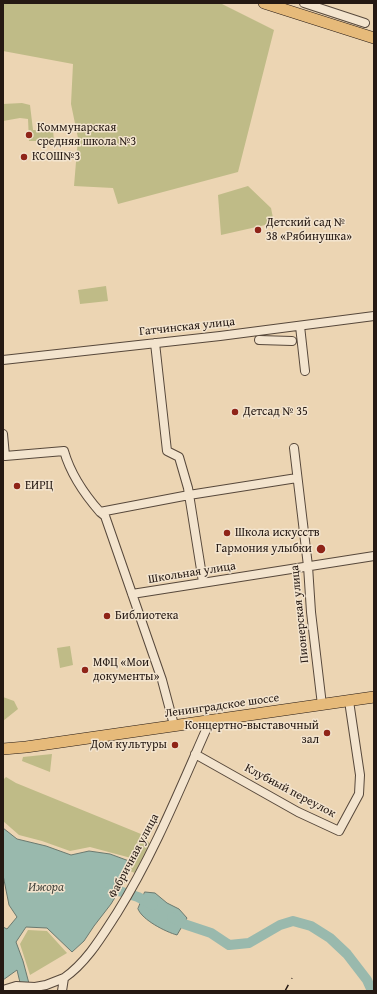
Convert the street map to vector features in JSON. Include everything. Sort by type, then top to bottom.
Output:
[{"type":"main road","points":[[264,3],[374,38]]},
{"type":"main road","name":"Ленинградское шоссе","points":[[3,749],[26,747],[374,697]]},
{"type":"street","points":[[304,3],[365,23]]},
{"type":"street","name":"Гатчинская улица","points":[[3,360],[300,326],[374,316]]},
{"type":"street","points":[[300,326],[305,370]]},
{"type":"street","points":[[259,340],[292,341]]},
{"type":"street","points":[[155,343],[167,452],[179,457],[186,478],[203,582]]},
{"type":"street","points":[[3,434],[5,456],[64,450],[68,465],[88,497],[105,516],[162,680],[174,725]]},
{"type":"street","name":"Пионерская улица","points":[[294,448],[322,705]]},
{"type":"street","points":[[100,512],[189,495],[297,478]]},
{"type":"street","name":"Школьная улица","points":[[132,594],[374,556]]},
{"type":"street","name":"Клубный переулок","points":[[195,754],[298,812],[339,830],[359,794],[360,775],[349,701]]},
{"type":"street","name":"Фабричная улица","points":[[3,990],[16,986],[35,987],[55,983],[76,970],[95,946],[124,902],[164,825],[210,721]]},
{"type":"street","points":[[62,991],[64,978]]},
{"type":"shaded area","points":[[3,3],[220,3],[274,30],[238,172],[118,204],[113,188],[74,186],[78,138],[71,104],[73,64],[3,51]]},
{"type":"shaded area","points":[[22,103],[30,105],[33,130],[53,130],[54,141],[29,141],[28,119],[20,118],[3,121],[3,104]]},
{"type":"shaded area","points":[[248,186],[271,208],[274,223],[221,235],[218,195]]},
{"type":"shaded area","points":[[106,286],[108,301],[80,304],[78,290]]},
{"type":"shaded area","points":[[70,646],[73,665],[60,668],[57,648]]},
{"type":"shaded area","points":[[3,697],[14,701],[18,709],[3,721]]},
{"type":"shaded area","points":[[52,754],[50,772],[22,761],[23,757]]},
{"type":"shaded area","points":[[6,777],[16,783],[141,834],[150,844],[135,873],[130,871],[131,858],[90,847],[70,851],[19,835],[3,821],[3,778],[4,779]]},
{"type":"shaded area","points":[[28,930],[47,931],[67,953],[30,975],[20,944]]},
{"type":"water","name":"Ижора","points":[[3,828],[17,839],[46,846],[71,855],[89,851],[110,854],[129,861],[125,881],[111,904],[84,941],[72,952],[47,928],[26,927],[16,942],[31,991],[22,991],[17,970],[3,980],[3,927],[7,929],[17,917],[9,905],[3,875]]},
{"type":"water","points":[[145,892],[155,893],[167,903],[179,909],[187,918],[177,935],[155,925],[140,913],[138,909]]},
{"type":"waterway","name":"Ижора","points":[[106,893],[119,891],[138,897],[153,905]]},
{"type":"waterway","name":"Ижора","points":[[172,917],[184,924],[211,933],[229,945],[249,943],[280,925],[293,921],[311,926],[330,938],[347,954],[367,980],[372,991]]},
{"type":"railway","points":[[285,991],[292,978]]},
{"type":"place","name":"Коммунарская средняя школа №3","points":[[29,135]]},
{"type":"place","name":"КСОШ№3","points":[[24,157]]},
{"type":"place","name":"Детский сад № 38 «Рябинушка»","points":[[258,230]]},
{"type":"place","name":"Детсад № 35","points":[[235,412]]},
{"type":"place","name":"ЕИРЦ","points":[[17,486]]},
{"type":"place","name":"Школа искусств","points":[[227,533]]},
{"type":"place","name":"Гармония улыбки","points":[[321,549]]},
{"type":"place","name":"Библиотека","points":[[107,616]]},
{"type":"place","name":"МФЦ «Мои документы»","points":[[85,670]]},
{"type":"place","name":"Концертно-выставочный зал","points":[[327,733]]},
{"type":"place","name":"Дом культуры","points":[[175,745]]}]
